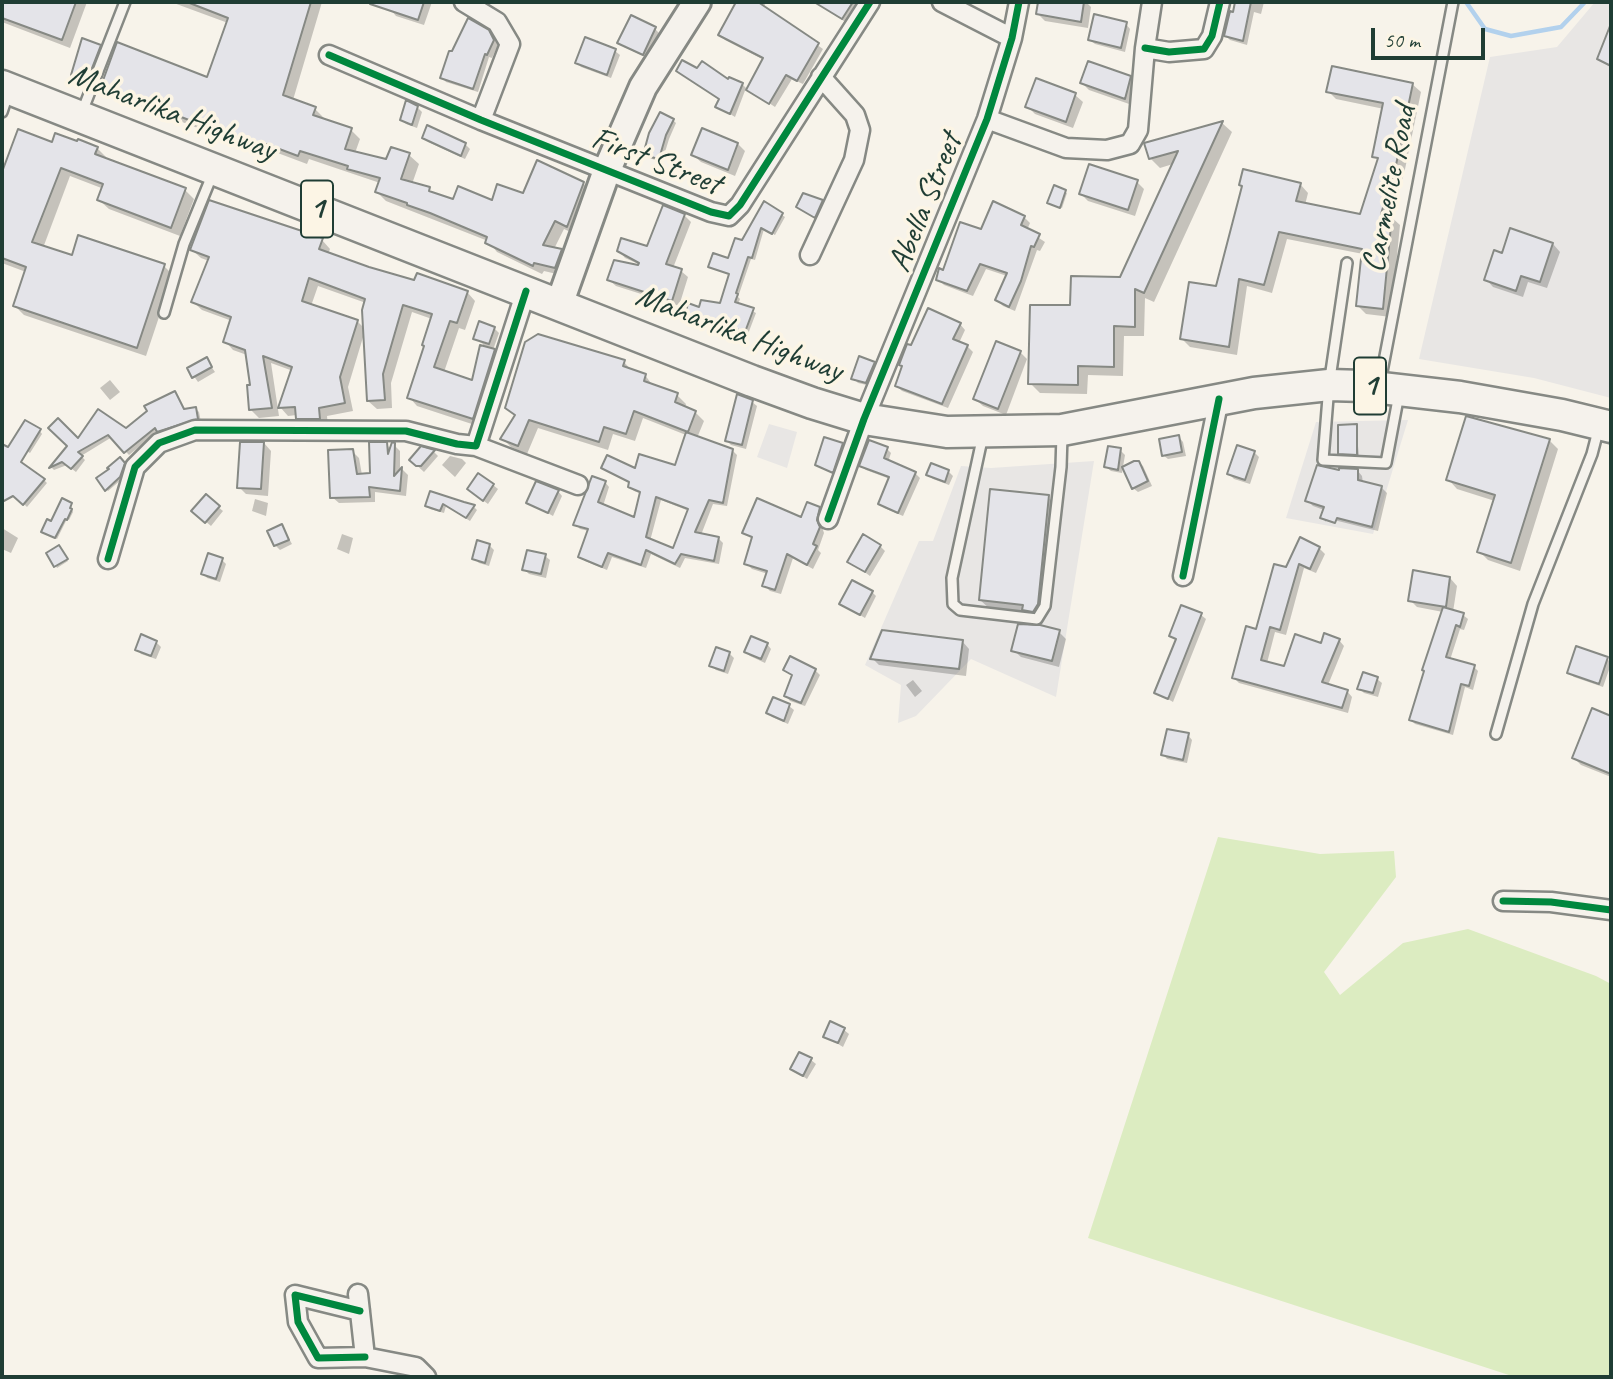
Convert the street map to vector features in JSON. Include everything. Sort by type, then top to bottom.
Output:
[{"type":"main road","name":"Maharlika Highway","points":[[5,96],[80,117],[812,403],[864,419],[947,432],[1062,430],[1219,399],[1329,385],[1389,388],[1460,397],[1606,425]]},
{"type":"street","points":[[464,2],[496,22],[510,44],[481,120]]},
{"type":"street","name":"First Street","points":[[329,55],[481,120],[711,212],[729,216],[740,205],[870,2]]},
{"type":"street","points":[[942,2],[1012,38]]},
{"type":"street","name":"Abella Street","points":[[828,519],[864,419],[988,119],[1012,38],[1019,2]]},
{"type":"street","points":[[988,119],[1066,148],[1107,150],[1130,144],[1138,130],[1152,2]]},
{"type":"street","points":[[1145,48],[1169,52],[1204,49],[1212,36],[1220,2]]},
{"type":"street","points":[[559,305],[607,170],[643,87],[691,4]]},
{"type":"street","points":[[810,255],[853,160],[860,130],[855,115],[821,77]]},
{"type":"street","points":[[475,446],[526,291]]},
{"type":"street","points":[[1183,576],[1219,399]]},
{"type":"street","points":[[108,559],[135,467],[159,443],[195,430],[406,431],[475,446],[579,485]]},
{"type":"street","points":[[1503,901],[1551,902],[1611,910]]},
{"type":"street","points":[[365,1357],[359,1302],[295,1295],[298,1322],[318,1358],[365,1357],[416,1367],[426,1377]]},
{"type":"lane","points":[[80,117],[125,2]]},
{"type":"lane","name":"Carmelite Road","points":[[1329,385],[1323,460],[1386,463],[1389,388],[1453,4]]},
{"type":"lane","points":[[164,313],[184,244],[215,169]]},
{"type":"lane","points":[[1329,385],[1347,263]]},
{"type":"lane","points":[[1496,734],[1533,604],[1606,425]]},
{"type":"lane","points":[[984,433],[952,578],[953,604],[960,610],[1037,618],[1045,606],[1061,467],[1062,430]]},
{"type":"shaded area","points":[[1595,2],[1611,2],[1611,398],[1534,378],[1419,359],[1490,57],[1557,47]]},
{"type":"shaded area","points":[[1408,420],[1373,534],[1286,518],[1316,422]]},
{"type":"shaded area","points":[[769,424],[797,432],[787,468],[757,457]]},
{"type":"shaded area","points":[[1094,461],[1056,697],[971,659],[916,716],[898,723],[901,685],[865,665],[919,541],[933,541],[961,466],[991,468]]},
{"type":"green space","points":[[1218,837],[1320,854],[1394,851],[1396,877],[1324,972],[1340,995],[1403,943],[1468,929],[1611,984],[1611,1377],[1515,1377],[1088,1238]]},
{"type":"building","points":[[2,2],[76,2],[62,40],[2,18]]},
{"type":"building","points":[[187,2],[311,2],[283,95],[316,107],[313,115],[352,128],[345,149],[386,159],[391,147],[410,153],[401,179],[430,187],[429,191],[453,199],[458,186],[492,200],[497,184],[523,193],[537,160],[584,182],[567,227],[555,221],[543,245],[562,249],[555,268],[534,263],[533,266],[485,243],[487,237],[375,192],[380,178],[300,151],[298,156],[266,144],[264,149],[101,86],[117,42],[207,77],[228,18]]},
{"type":"building","points":[[370,2],[424,2],[418,20]]},
{"type":"building","points":[[736,2],[758,2],[819,43],[797,81],[786,75],[769,104],[746,90],[763,58],[718,35]]},
{"type":"building","points":[[814,2],[853,2],[842,19]]},
{"type":"building","points":[[1038,2],[1084,2],[1081,22],[1036,14]]},
{"type":"building","points":[[1235,2],[1251,2],[1243,41],[1224,36]]},
{"type":"building","points":[[1094,14],[1127,22],[1121,48],[1088,40]]},
{"type":"building","points":[[631,15],[656,27],[643,55],[617,43]]},
{"type":"building","points":[[468,18],[489,30],[494,40],[487,55],[485,54],[473,89],[440,78],[449,51],[452,51]]},
{"type":"building","points":[[1611,26],[1611,66],[1597,59]]},
{"type":"building","points":[[585,37],[616,49],[607,75],[575,63]]},
{"type":"building","points":[[82,38],[101,45],[87,81],[71,75]]},
{"type":"building","points":[[682,60],[697,68],[702,61],[728,79],[729,77],[743,83],[730,114],[715,107],[719,99],[676,71]]},
{"type":"building","points":[[1088,61],[1131,76],[1125,99],[1080,83]]},
{"type":"building","points":[[1332,66],[1413,83],[1396,165],[1381,214],[1392,215],[1383,309],[1356,306],[1362,249],[1279,232],[1264,285],[1239,279],[1229,347],[1180,339],[1189,282],[1216,286],[1242,186],[1239,185],[1243,169],[1301,183],[1296,201],[1360,214],[1378,158],[1372,157],[1383,103],[1326,92]]},
{"type":"building","points":[[1036,78],[1076,93],[1066,122],[1025,107]]},
{"type":"building","points":[[406,100],[418,106],[412,125],[400,120]]},
{"type":"building","points":[[660,112],[674,119],[659,159],[643,155],[649,133]]},
{"type":"building","points":[[1223,121],[1144,293],[1135,289],[1135,327],[1114,326],[1114,367],[1078,366],[1078,385],[1028,384],[1030,305],[1070,305],[1071,276],[1120,277],[1178,151],[1149,159],[1144,143]]},
{"type":"building","points":[[427,125],[466,143],[461,156],[422,138]]},
{"type":"building","points":[[702,128],[738,143],[728,170],[691,155]]},
{"type":"building","points":[[18,129],[52,142],[55,133],[77,141],[78,139],[98,147],[95,154],[186,188],[171,228],[97,200],[103,184],[61,168],[32,242],[72,255],[78,235],[165,264],[137,348],[13,306],[26,267],[2,258],[2,172]]},
{"type":"building","points":[[1089,164],[1138,180],[1128,210],[1079,194]]},
{"type":"building","points":[[1054,185],[1066,190],[1060,208],[1047,203]]},
{"type":"building","points":[[803,193],[823,200],[815,218],[796,207]]},
{"type":"building","points":[[209,200],[323,238],[319,249],[369,267],[414,280],[417,273],[468,291],[457,323],[450,321],[434,367],[472,380],[480,345],[495,349],[473,419],[407,398],[432,314],[403,305],[383,374],[385,400],[367,401],[362,310],[365,299],[309,278],[302,301],[358,320],[340,377],[345,403],[319,408],[320,419],[296,419],[295,407],[278,408],[292,367],[263,356],[272,408],[249,410],[247,385],[250,385],[245,350],[223,342],[231,317],[191,302],[209,257],[190,250]]},
{"type":"building","points":[[764,201],[783,213],[772,234],[761,228],[752,258],[748,257],[736,293],[735,302],[754,308],[745,332],[727,326],[722,333],[702,320],[685,315],[688,303],[699,307],[701,300],[720,303],[729,274],[708,267],[713,253],[728,258],[735,238],[742,240]]},
{"type":"building","points":[[993,201],[1025,216],[1021,225],[1040,234],[1034,247],[1031,246],[1021,281],[1009,307],[995,300],[1007,273],[980,264],[967,291],[936,280],[939,268],[943,270],[960,222],[981,229]]},
{"type":"building","points":[[663,205],[685,214],[666,264],[682,269],[672,301],[607,280],[614,260],[638,265],[639,263],[617,251],[621,238],[647,246]]},
{"type":"building","points":[[1510,228],[1553,243],[1540,282],[1521,276],[1516,291],[1484,280],[1494,250],[1502,253]]},
{"type":"building","points":[[928,308],[961,323],[953,339],[968,345],[942,404],[895,386],[907,344],[911,345]]},
{"type":"building","points":[[479,321],[495,327],[489,344],[473,339]]},
{"type":"building","points":[[538,334],[625,360],[623,366],[646,374],[644,381],[678,393],[675,402],[696,411],[688,432],[634,411],[626,434],[604,427],[599,442],[529,420],[518,446],[500,439],[515,415],[505,408],[525,342]]},
{"type":"building","points":[[996,341],[1021,351],[998,409],[973,399]]},
{"type":"building","points":[[859,356],[875,362],[866,383],[851,379]]},
{"type":"building","points":[[207,357],[212,367],[192,378],[187,368]]},
{"type":"building","points":[[175,391],[184,409],[196,407],[198,419],[157,432],[155,428],[124,453],[108,435],[78,452],[83,456],[71,469],[62,462],[49,468],[67,446],[48,428],[58,418],[78,438],[98,409],[126,428],[147,411],[144,406]]},
{"type":"building","points":[[737,394],[753,400],[742,445],[725,441]]},
{"type":"building","points":[[1466,416],[1550,439],[1511,563],[1477,552],[1495,495],[1446,480]]},
{"type":"building","points":[[25,420],[41,429],[21,462],[45,479],[23,505],[13,496],[2,502],[2,444],[8,447]]},
{"type":"building","points":[[1357,424],[1357,455],[1338,454],[1338,425]]},
{"type":"building","points":[[686,432],[733,449],[723,503],[709,500],[695,532],[719,537],[714,561],[681,554],[675,564],[646,550],[641,565],[608,553],[602,567],[578,557],[588,529],[573,525],[592,476],[606,481],[598,502],[634,517],[640,492],[628,487],[629,482],[601,468],[607,455],[635,468],[639,454],[675,465]],"holes":[[[656,497],[688,509],[673,548],[646,537]]]},
{"type":"building","points":[[1179,435],[1182,452],[1162,456],[1159,439]]},
{"type":"building","points":[[824,437],[843,443],[833,473],[815,465]]},
{"type":"building","points":[[869,440],[888,447],[884,458],[916,472],[898,513],[878,504],[889,477],[859,466]]},
{"type":"building","points":[[240,442],[264,442],[261,489],[237,488]]},
{"type":"building","points":[[369,442],[387,442],[388,454],[392,442],[395,443],[394,476],[402,467],[400,491],[369,487],[370,497],[330,498],[328,450],[353,449],[357,474],[370,473]]},
{"type":"building","points":[[1237,445],[1255,451],[1245,480],[1227,474]]},
{"type":"building","points":[[421,446],[435,450],[421,466],[416,466],[409,460]]},
{"type":"building","points":[[1108,446],[1121,448],[1118,470],[1104,467]]},
{"type":"building","points":[[120,457],[125,463],[120,477],[105,491],[96,478]]},
{"type":"building","points":[[1139,461],[1148,481],[1132,489],[1122,467]]},
{"type":"building","points":[[931,463],[949,470],[945,482],[926,475]]},
{"type":"building","points":[[1317,465],[1339,470],[1358,469],[1358,480],[1382,486],[1372,527],[1337,518],[1335,523],[1320,518],[1324,507],[1305,501]]},
{"type":"building","points":[[478,473],[494,484],[483,501],[467,489]]},
{"type":"building","points":[[536,481],[559,490],[548,513],[526,503]]},
{"type":"building","points":[[990,489],[1049,495],[1038,604],[1033,612],[1022,610],[1023,605],[979,600]]},
{"type":"building","points":[[430,491],[475,505],[466,518],[443,504],[440,511],[425,506]]},
{"type":"building","points":[[206,494],[220,506],[205,523],[191,511]]},
{"type":"building","points":[[62,498],[72,503],[72,509],[55,538],[41,532],[47,519],[51,521]]},
{"type":"building","points":[[757,498],[801,517],[807,502],[820,507],[817,520],[820,527],[813,544],[817,546],[807,565],[787,554],[775,590],[762,586],[767,571],[744,564],[752,537],[742,533]]},
{"type":"building","points":[[282,524],[289,540],[274,546],[267,531]]},
{"type":"building","points":[[863,534],[881,545],[865,572],[847,562]]},
{"type":"building","points":[[1300,537],[1320,547],[1310,569],[1299,564],[1280,630],[1270,627],[1261,660],[1284,666],[1295,634],[1321,643],[1324,633],[1340,639],[1322,682],[1348,690],[1342,708],[1232,678],[1246,626],[1256,629],[1274,564],[1286,567]]},
{"type":"building","points":[[477,540],[490,544],[485,563],[472,559]]},
{"type":"building","points":[[59,545],[68,559],[54,567],[46,553]]},
{"type":"building","points":[[527,550],[546,554],[541,574],[522,570]]},
{"type":"building","points":[[208,553],[223,558],[216,579],[201,574]]},
{"type":"building","points":[[1413,570],[1450,577],[1446,607],[1408,601]]},
{"type":"building","points":[[852,580],[873,591],[860,615],[839,604]]},
{"type":"building","points":[[1181,605],[1202,613],[1168,699],[1154,693],[1176,639],[1169,636]]},
{"type":"building","points":[[1443,607],[1464,613],[1460,627],[1456,625],[1446,657],[1475,665],[1469,686],[1461,684],[1449,732],[1409,720]]},
{"type":"building","points":[[1018,624],[1040,625],[1060,630],[1052,661],[1011,651]]},
{"type":"building","points":[[882,630],[963,640],[959,669],[870,659]]},
{"type":"building","points":[[141,634],[157,641],[151,656],[135,650]]},
{"type":"building","points":[[751,636],[768,643],[761,659],[744,652]]},
{"type":"building","points":[[1576,646],[1608,657],[1599,684],[1567,673]]},
{"type":"building","points":[[716,647],[730,652],[724,671],[709,666]]},
{"type":"building","points":[[790,656],[816,669],[801,703],[784,696],[792,675],[783,670]]},
{"type":"building","points":[[1363,672],[1378,677],[1373,693],[1357,689]]},
{"type":"building","points":[[773,697],[790,704],[784,721],[766,713]]},
{"type":"building","points":[[1592,708],[1611,716],[1611,774],[1572,758]]},
{"type":"building","points":[[1167,729],[1189,733],[1183,760],[1161,755]]},
{"type":"building","points":[[830,1021],[845,1028],[838,1043],[823,1037]]},
{"type":"building","points":[[799,1052],[812,1058],[803,1076],[790,1069]]},
{"type":"waterway","points":[[1466,2],[1485,29],[1511,36],[1561,27],[1585,2]]},
{"type":"cycle path","points":[[329,55],[481,120],[711,212],[729,216],[740,205],[870,2]]},
{"type":"cycle path","points":[[828,519],[864,419],[987,119],[1012,38],[1019,2]]},
{"type":"cycle path","points":[[1145,48],[1169,52],[1204,49],[1212,36],[1220,2]]},
{"type":"cycle path","points":[[108,559],[135,467],[159,443],[195,430],[406,431],[476,446],[526,291]]},
{"type":"cycle path","points":[[1183,576],[1219,399]]},
{"type":"cycle path","points":[[1503,901],[1551,902],[1611,910]]},
{"type":"cycle path","points":[[360,1311],[295,1295],[298,1322],[318,1358],[365,1357]]}]
